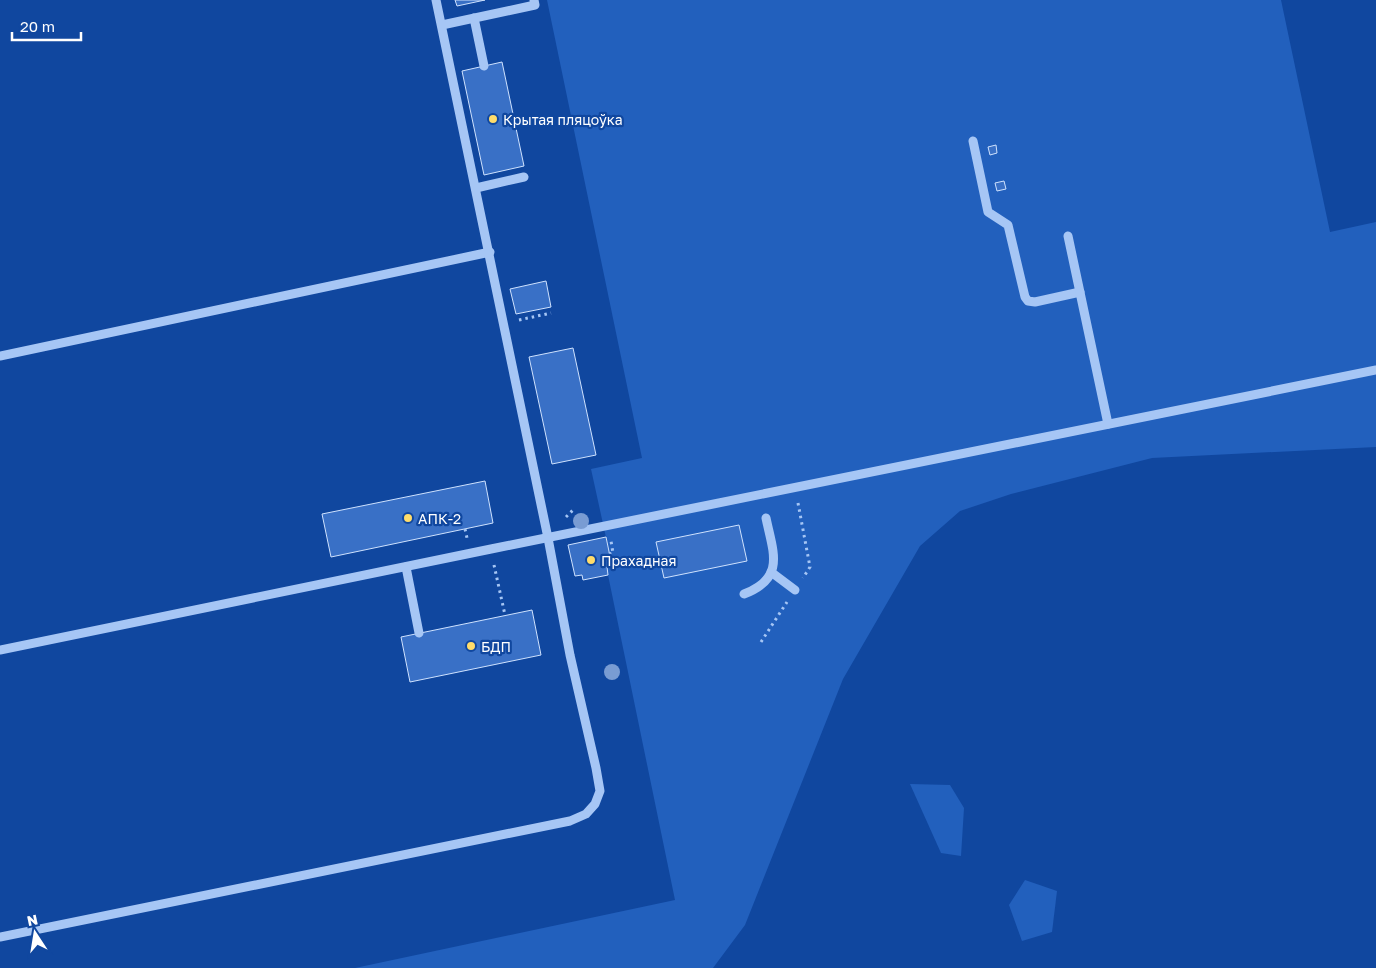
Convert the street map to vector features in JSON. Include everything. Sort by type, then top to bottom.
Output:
[{"type":"street","points":[[0,937],[570,821],[586,814],[595,804],[600,791],[570,655],[490,252],[436,0]]},
{"type":"street","points":[[442,25],[535,6],[534,0]]},
{"type":"street","points":[[474,18],[484,66]]},
{"type":"street","points":[[973,141],[988,212],[1008,225],[1025,297],[1028,301],[1035,302],[1080,292]]},
{"type":"street","points":[[476,188],[524,177]]},
{"type":"street","points":[[1068,236],[1108,424]]},
{"type":"street","points":[[0,356],[490,252]]},
{"type":"street","points":[[0,650],[1376,370]]},
{"type":"street","points":[[744,594],[758,588],[771,572],[774,561],[766,518]]},
{"type":"street","points":[[406,567],[419,633]]},
{"type":"street","points":[[771,572],[795,590]]},
{"type":"path","points":[[504,324],[551,314]]},
{"type":"path","points":[[491,549],[505,616]]},
{"type":"shaded area","points":[[547,0],[1281,0],[1330,232],[1376,222],[1376,447],[1152,458],[1011,494],[960,511],[920,546],[843,679],[745,925],[713,968],[355,968],[675,900],[608,575],[607,567],[612,565],[591,469],[642,458]]},
{"type":"shaded area","points":[[910,784],[950,785],[964,808],[961,856],[941,853]]},
{"type":"shaded area","points":[[1025,880],[1057,891],[1052,932],[1022,941],[1009,905]]},
{"type":"building","points":[[455,0],[485,0],[457,6]]},
{"type":"building","name":"Крытая пляцоўка","points":[[502,62],[524,166],[484,175],[462,71]]},
{"type":"building","points":[[996,145],[997,153],[990,155],[988,147]]},
{"type":"building","points":[[1004,181],[1006,189],[997,191],[995,183]]},
{"type":"building","points":[[546,281],[551,307],[516,314],[510,289]]},
{"type":"building","points":[[573,348],[596,455],[552,464],[529,357]]},
{"type":"building","name":"АПК-2","points":[[485,481],[493,523],[331,557],[322,514]]},
{"type":"building","points":[[739,525],[747,561],[664,578],[656,542]]},
{"type":"building","name":"Прахадная","points":[[606,537],[612,566],[607,567],[608,575],[583,580],[582,575],[575,576],[568,545]]},
{"type":"building","name":"БДП","points":[[532,610],[541,655],[410,682],[401,637]]},
{"type":"place","name":"Крытая пляцоўка","points":[[493,119]]},
{"type":"place","name":"АПК-2","points":[[408,518]]},
{"type":"place","name":"Прахадная","points":[[591,560]]},
{"type":"place","name":"БДП","points":[[471,646]]}]
